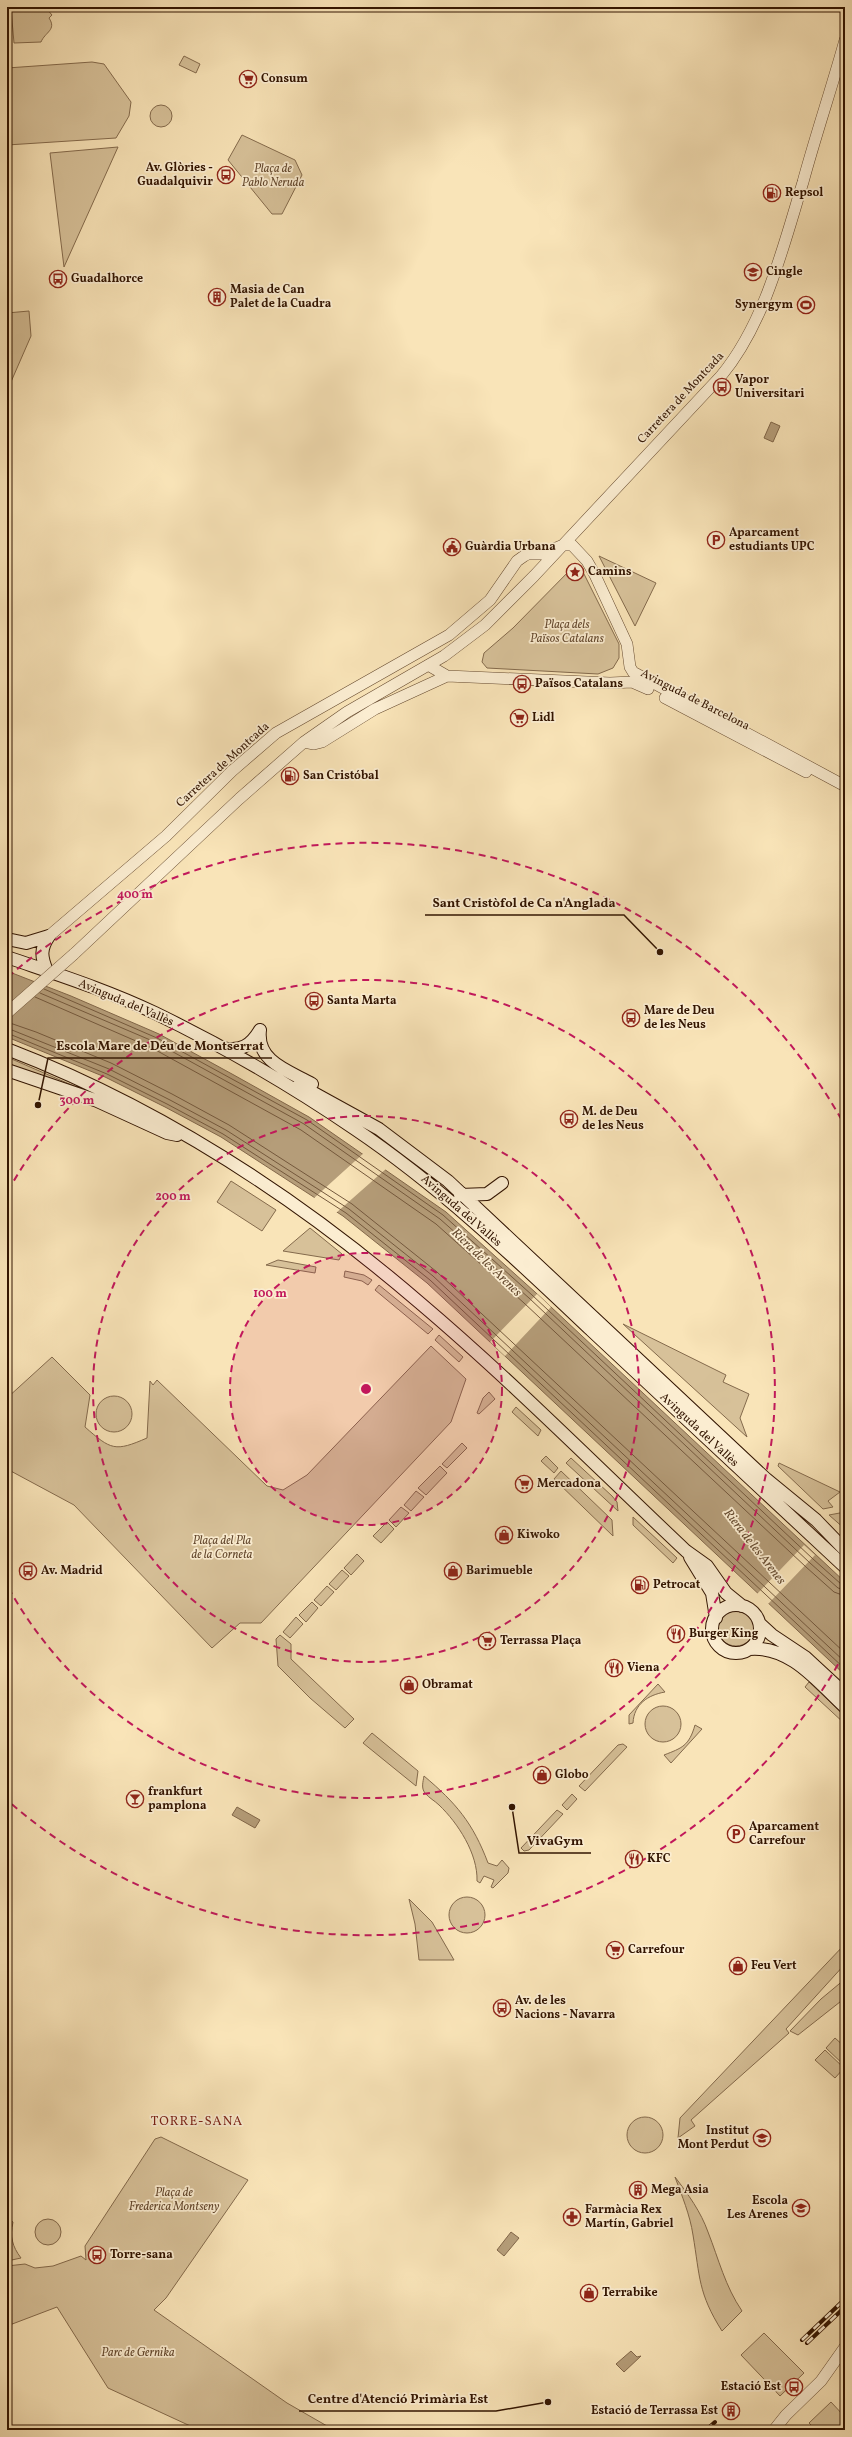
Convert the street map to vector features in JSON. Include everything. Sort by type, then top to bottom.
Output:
[{"type":"main road","points":[[7,939],[26,943],[49,936]]},
{"type":"main road","points":[[45,967],[42,948],[49,936]]},
{"type":"main road","name":"Avinguda del Vallès","points":[[7,948],[45,967],[154,1012],[221,1048],[356,1129],[434,1187],[552,1283],[766,1479],[816,1520],[842,1547]]},
{"type":"main road","name":"Avinguda del Vallès","points":[[7,957],[45,967],[143,1000],[238,1049],[379,1129],[416,1156],[464,1196],[845,1567]]},
{"type":"main road","points":[[221,1048],[238,1049],[249,1044],[260,1030],[260,1044],[268,1059],[356,1111],[379,1129]]},
{"type":"main road","points":[[7,1049],[112,1094],[156,1117],[292,1203],[419,1301],[686,1551],[707,1566],[726,1593],[752,1612],[760,1624],[772,1636],[805,1657],[845,1694]]},
{"type":"main road","points":[[7,1070],[96,1100],[167,1133],[189,1138]]},
{"type":"main road","points":[[434,1187],[464,1196],[488,1194],[502,1183]]},
{"type":"main road","points":[[686,1551],[712,1593],[716,1618]]},
{"type":"main road","points":[[742,1606],[725,1608],[716,1618],[712,1630],[720,1647],[735,1653],[749,1650],[768,1649],[787,1656],[798,1664],[845,1707]]},
{"type":"main road","points":[[749,1650],[758,1640],[760,1624]]},
{"type":"street","name":"Carretera de Montcada","points":[[7,1013],[74,954],[249,789],[304,742],[347,712],[454,649],[485,625],[562,545],[737,356],[759,313],[789,227],[845,40]]},
{"type":"street","name":"Carretera de Montcada","points":[[49,936],[166,836],[232,771],[276,733],[434,646],[475,615],[497,593],[520,558],[528,554],[542,554],[562,545]]},
{"type":"street","name":"Avinguda de Barcelona","points":[[562,545],[572,545],[587,561],[627,644],[630,667],[633,672],[845,786]]},
{"type":"street","points":[[475,615],[485,625]]},
{"type":"street","name":"Avinguda de Barcelona","points":[[428,665],[447,676],[610,683],[635,682],[845,793]]},
{"type":"street","points":[[304,742],[314,744],[322,742],[375,709],[447,676]]},
{"type":"street","points":[[774,2430],[786,2415],[821,2381],[845,2347]]},
{"type":"green space","points":[[14,7],[45,7],[52,15],[49,18],[52,25],[50,31],[41,42],[14,43],[11,9]]},
{"type":"green space","points":[[184,56],[200,64],[196,73],[179,65]]},
{"type":"green space","points":[[92,62],[104,64],[131,102],[129,116],[116,138],[7,145],[7,68]]},
{"type":"green space","points":[[161,105],[169,108],[172,116],[169,124],[161,127],[153,124],[150,116],[153,108]]},
{"type":"green space","name":"Plaça de Pablo Neruda","points":[[242,135],[295,160],[302,175],[282,214],[272,214],[228,160]]},
{"type":"green space","points":[[118,147],[64,267],[50,153]]},
{"type":"green space","points":[[29,311],[31,336],[7,391],[7,313]]},
{"type":"green space","name":"Plaça dels Països Catalans","points":[[599,556],[656,583],[635,626]]},
{"type":"green space","name":"Plaça dels Països Catalans","points":[[574,566],[579,567],[583,572],[619,644],[619,658],[613,668],[598,674],[487,668],[482,662],[484,653],[513,628]]},
{"type":"green space","points":[[7,1057],[81,1089],[7,1065]]},
{"type":"green space","points":[[231,1181],[276,1210],[262,1231],[217,1202]]},
{"type":"green space","points":[[310,1228],[342,1254],[339,1260],[283,1251]]},
{"type":"green space","points":[[278,1260],[316,1267],[315,1273],[266,1265]]},
{"type":"green space","points":[[345,1271],[364,1275],[372,1280],[368,1285],[362,1281],[344,1277]]},
{"type":"green space","points":[[379,1285],[433,1329],[428,1334],[375,1290]]},
{"type":"green space","points":[[623,1324],[726,1375],[723,1382],[749,1394],[740,1418],[747,1437]]},
{"type":"green space","points":[[439,1335],[463,1357],[459,1362],[435,1340]]},
{"type":"green space","name":"Plaça del Pla de la Corneta","points":[[431,1346],[466,1379],[451,1422],[261,1623],[240,1623],[212,1648],[74,1505],[7,1469],[7,1398],[52,1357],[90,1395],[85,1427],[101,1440],[108,1444],[120,1447],[147,1438],[150,1381],[153,1385],[157,1380],[267,1486],[283,1490],[307,1475]]},
{"type":"green space","points":[[489,1392],[495,1399],[479,1414],[477,1413],[483,1398]]},
{"type":"green space","points":[[118,1396],[127,1401],[131,1407],[131,1421],[127,1427],[118,1432],[110,1432],[101,1427],[97,1421],[96,1410],[101,1401],[107,1397]]},
{"type":"green space","points":[[516,1407],[541,1430],[538,1436],[512,1412]]},
{"type":"green space","points":[[462,1443],[467,1448],[447,1468],[442,1464]]},
{"type":"green space","points":[[546,1456],[558,1468],[554,1473],[541,1461]]},
{"type":"green space","points":[[571,1458],[612,1496],[617,1502],[618,1511],[566,1463]]},
{"type":"green space","points":[[779,1463],[840,1492],[828,1501],[833,1507],[823,1509],[778,1466]]},
{"type":"green space","points":[[440,1466],[447,1473],[426,1495],[418,1488]]},
{"type":"green space","points":[[561,1471],[612,1520],[613,1536],[554,1479]]},
{"type":"green space","points":[[416,1491],[424,1497],[411,1511],[404,1505]]},
{"type":"green space","points":[[401,1507],[409,1513],[396,1527],[389,1520]]},
{"type":"green space","points":[[845,1512],[845,1529],[829,1515]]},
{"type":"green space","points":[[633,1517],[677,1558],[673,1563],[633,1525]]},
{"type":"green space","points":[[387,1522],[394,1529],[381,1543],[373,1536]]},
{"type":"green space","points":[[357,1554],[364,1561],[351,1575],[344,1568]]},
{"type":"green space","points":[[342,1570],[349,1576],[336,1590],[329,1584]]},
{"type":"green space","points":[[327,1586],[334,1592],[321,1606],[314,1600]]},
{"type":"green space","points":[[312,1602],[318,1608],[306,1622],[299,1615]]},
{"type":"green space","points":[[736,1610],[749,1615],[754,1628],[749,1641],[736,1646],[723,1641],[718,1628],[723,1615]]},
{"type":"green space","points":[[296,1617],[303,1624],[290,1638],[283,1632]]},
{"type":"green space","points":[[280,1635],[291,1644],[291,1659],[354,1719],[345,1728],[310,1698],[278,1666],[276,1639]]},
{"type":"green space","points":[[809,1682],[845,1716],[845,1724],[805,1687]]},
{"type":"green space","points":[[658,1684],[665,1692],[653,1695],[643,1702],[636,1711],[633,1723],[629,1724],[629,1715]]},
{"type":"green space","points":[[666,1706],[676,1711],[680,1717],[680,1731],[676,1737],[670,1741],[660,1742],[650,1737],[646,1731],[645,1721],[650,1711],[656,1707]]},
{"type":"green space","points":[[695,1725],[702,1729],[671,1763],[664,1755],[684,1745],[690,1738]]},
{"type":"green space","points":[[372,1733],[418,1771],[416,1786],[363,1743]]},
{"type":"green space","points":[[623,1744],[627,1747],[585,1791],[579,1786],[618,1745]]},
{"type":"green space","points":[[424,1776],[445,1795],[470,1825],[488,1863],[497,1866],[502,1860],[509,1868],[508,1873],[493,1888],[491,1887],[494,1880],[484,1876],[480,1883],[477,1881],[474,1860],[466,1840],[446,1812],[425,1793],[423,1787]]},
{"type":"green space","points":[[572,1794],[577,1799],[567,1810],[562,1805]]},
{"type":"green space","points":[[557,1810],[563,1814],[529,1850],[524,1851],[521,1848]]},
{"type":"green space","points":[[471,1897],[480,1902],[484,1908],[484,1922],[480,1928],[471,1933],[463,1933],[454,1928],[450,1922],[449,1911],[454,1902],[460,1898]]},
{"type":"green space","points":[[409,1899],[432,1922],[454,1960],[419,1960],[415,1924]]},
{"type":"green space","points":[[845,1944],[845,1964],[786,2029],[789,2033],[691,2120],[695,2126],[678,2138],[680,2118]]},
{"type":"green space","points":[[845,1979],[845,1998],[798,2035],[790,2031],[821,1999]]},
{"type":"green space","points":[[835,2038],[845,2047],[845,2066],[826,2048]]},
{"type":"green space","points":[[825,2050],[844,2068],[835,2078],[815,2060]]},
{"type":"green space","points":[[649,2117],[658,2122],[662,2128],[662,2142],[658,2148],[649,2153],[641,2153],[632,2148],[628,2142],[627,2131],[632,2122],[638,2118]]},
{"type":"green space","points":[[161,2137],[248,2180],[166,2298],[154,2310],[287,2403],[334,2430],[199,2430],[108,2388],[57,2307],[7,2326],[7,2266],[25,2264],[35,2268],[53,2266],[81,2256],[86,2260],[85,2246],[155,2139]]},
{"type":"green space","points":[[675,2177],[702,2217],[731,2292],[742,2311],[722,2331],[708,2306],[704,2295],[690,2220]]},
{"type":"green space","points":[[7,2218],[13,2222],[12,2241],[21,2258],[7,2261]]},
{"type":"green space","points":[[48,2219],[57,2223],[61,2232],[57,2241],[48,2245],[39,2241],[35,2232],[39,2223]]},
{"type":"green space","points":[[764,2333],[804,2373],[780,2396],[741,2355]]},
{"type":"green space","points":[[831,2402],[845,2417],[845,2430],[816,2430],[809,2423]]},
{"type":"water","points":[[771,422],[780,426],[773,442],[764,438]]},
{"type":"water","name":"Riera de les Arenes","points":[[7,971],[71,996],[159,1034],[232,1074],[309,1117],[446,1212],[535,1292],[845,1582],[845,1675],[427,1283],[343,1216],[221,1137],[165,1107],[105,1077],[7,1037]]},
{"type":"water","points":[[237,1807],[260,1820],[255,1828],[232,1815]]},
{"type":"water","points":[[511,2232],[519,2238],[504,2256],[497,2250]]},
{"type":"water","points":[[631,2351],[637,2357],[641,2356],[624,2372],[616,2364]]},
{"type":"pier","points":[[365,1152],[387,1168],[336,1213],[313,1199]]},
{"type":"pier","points":[[537,1294],[551,1307],[505,1356],[490,1342]]},
{"type":"pier","points":[[804,1545],[815,1555],[768,1604],[757,1594]]},
{"type":"railway","points":[[802,2340],[845,2299]]},
{"type":"railway","points":[[807,2343],[845,2307]]},
{"type":"railway","points":[[706,2430],[715,2422]]},
{"type":"railway","points":[[716,2430],[719,2427]]},
{"type":"place","name":"Consum","points":[[248,79]]},
{"type":"place","name":"Av. Glòries - Guadalquivir","points":[[226,175]]},
{"type":"place","name":"Repsol","points":[[772,193]]},
{"type":"place","name":"Cingle","points":[[753,272]]},
{"type":"place","name":"Guadalhorce","points":[[58,279]]},
{"type":"place","name":"Masia de Can Palet de la Cuadra","points":[[217,297]]},
{"type":"place","name":"Synergym","points":[[806,305]]},
{"type":"place","name":"Vapor Universitari","points":[[722,387]]},
{"type":"place","name":"Aparcament estudiants UPC","points":[[716,540]]},
{"type":"place","name":"Guàrdia Urbana","points":[[452,547]]},
{"type":"place","name":"Camins","points":[[575,572]]},
{"type":"place","name":"Països Catalans","points":[[522,684]]},
{"type":"place","name":"Lidl","points":[[519,718]]},
{"type":"place","name":"San Cristóbal","points":[[290,776]]},
{"type":"place","name":"Sant Cristòfol de Ca n'Anglada","points":[[660,952]]},
{"type":"place","name":"Santa Marta","points":[[314,1001]]},
{"type":"place","name":"Mare de Deu de les Neus","points":[[631,1018]]},
{"type":"place","name":"Escola Mare de Déu de Montserrat","points":[[38,1105]]},
{"type":"place","name":"M. de Deu de les Neus","points":[[569,1119]]},
{"type":"place","name":"Mercadona","points":[[524,1484]]},
{"type":"place","name":"Kiwoko","points":[[504,1535]]},
{"type":"place","name":"Av. Madrid","points":[[28,1571]]},
{"type":"place","name":"Barimueble","points":[[453,1571]]},
{"type":"place","name":"Petrocat","points":[[640,1585]]},
{"type":"place","name":"Burger King","points":[[676,1634]]},
{"type":"place","name":"Terrassa Plaça","points":[[487,1641]]},
{"type":"place","name":"Viena","points":[[614,1668]]},
{"type":"place","name":"Obramat","points":[[409,1685]]},
{"type":"place","name":"Globo","points":[[542,1775]]},
{"type":"place","name":"frankfurt pamplona","points":[[135,1799]]},
{"type":"place","name":"VivaGym","points":[[512,1807]]},
{"type":"place","name":"Aparcament Carrefour","points":[[736,1834]]},
{"type":"place","name":"KFC","points":[[634,1859]]},
{"type":"place","name":"Carrefour","points":[[615,1950]]},
{"type":"place","name":"Feu Vert","points":[[738,1966]]},
{"type":"place","name":"Av. de les Nacions - Navarra","points":[[502,2008]]},
{"type":"place","name":"Institut Mont Perdut","points":[[762,2138]]},
{"type":"place","name":"Mega Asia","points":[[638,2190]]},
{"type":"place","name":"Escola Les Arenes","points":[[801,2208]]},
{"type":"place","name":"Farmàcia Rex Martín, Gabriel","points":[[572,2217]]},
{"type":"place","name":"Torre-sana","points":[[97,2255]]},
{"type":"place","name":"Terrabike","points":[[589,2293]]},
{"type":"place","name":"Estació Est","points":[[794,2387]]},
{"type":"place","name":"Centre d'Atenció Primària Est","points":[[548,2402]]},
{"type":"place","name":"Estació de Terrassa Est","points":[[731,2411]]},
{"type":"district","name":"TORRE-SANA","points":[[197,2122]]},
{"type":"park label","name":"Plaça de Frederica Montseny","points":[[174,2200]]},
{"type":"park label","name":"Parc de Gernika","points":[[138,2353]]}]
